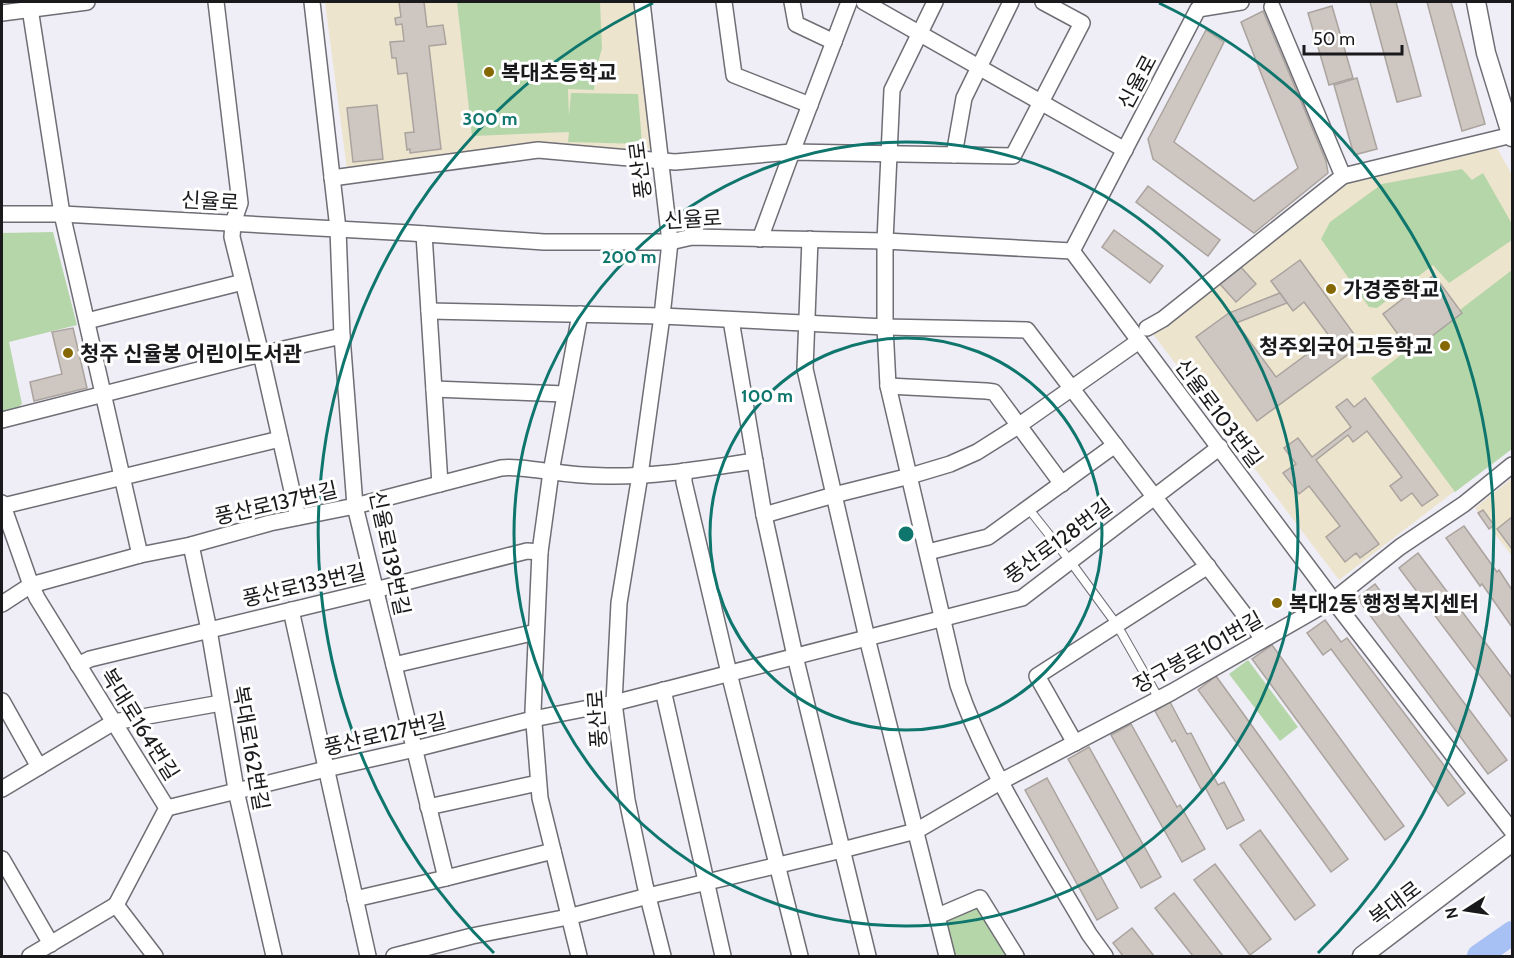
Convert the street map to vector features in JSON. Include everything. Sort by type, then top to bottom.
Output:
[{"type":"street","points":[[2,13],[29,5],[87,2]]},
{"type":"street","points":[[216,2],[240,203],[233,223],[232,237],[298,517]]},
{"type":"street","name":"신율로139번길","points":[[312,2],[338,229],[342,336],[355,506],[446,878]]},
{"type":"street","name":"풍산로","points":[[642,2],[670,242],[640,475],[620,603],[614,703],[627,800],[663,957]]},
{"type":"street","points":[[724,2],[734,75],[810,105]]},
{"type":"street","points":[[792,2],[796,24],[834,42]]},
{"type":"street","points":[[760,238],[849,2]]},
{"type":"street","points":[[864,2],[1125,150]]},
{"type":"street","points":[[935,2],[892,90],[885,241],[888,386],[958,685],[968,715],[1000,782],[1089,934],[1105,957]]},
{"type":"street","points":[[954,155],[964,98],[1011,2]]},
{"type":"street","points":[[332,178],[538,150],[675,162],[792,152],[1013,156],[1082,23],[1043,2]]},
{"type":"street","name":"신율로","points":[[2,214],[62,214],[544,242],[670,242],[692,237],[760,238],[885,241],[1072,251],[1125,150],[1192,5],[1241,2]]},
{"type":"street","points":[[1147,328],[1163,319],[1343,176],[1512,136],[1486,54],[1476,2]]},
{"type":"street","points":[[29,5],[62,214],[140,555]]},
{"type":"street","points":[[1272,7],[1343,176]]},
{"type":"street","points":[[424,234],[440,484]]},
{"type":"street","points":[[810,239],[805,369],[867,638],[947,957]]},
{"type":"street","name":"신율로103번길","points":[[1072,251],[1333,600],[1512,831]]},
{"type":"street","points":[[87,321],[243,282]]},
{"type":"street","points":[[429,311],[662,316],[806,324],[1027,330],[1263,639]]},
{"type":"street","points":[[579,957],[540,798],[532,719],[540,552],[550,472],[580,314]]},
{"type":"street","points":[[731,320],[764,515],[795,656],[868,957]]},
{"type":"street","points":[[2,420],[261,354],[342,336]]},
{"type":"street","points":[[764,515],[910,476],[950,464],[976,452],[1018,426],[1139,341]]},
{"type":"street","points":[[888,386],[994,392],[1062,484]]},
{"type":"street","points":[[434,389],[565,394]]},
{"type":"street","name":"복대로164번길","points":[[116,905],[167,808],[37,598],[2,505],[280,439]]},
{"type":"street","points":[[928,552],[988,537],[1114,445]]},
{"type":"street","name":"풍산로128번길","points":[[614,703],[1022,598],[1220,447]]},
{"type":"street","points":[[640,475],[755,461]]},
{"type":"street","name":"장구봉로101번길","points":[[394,957],[472,936],[568,917],[916,831],[1000,782],[1159,699],[1333,600],[1400,548],[1464,504],[1512,465]]},
{"type":"street","name":"풍산로137번길","points":[[2,604],[31,585],[140,555],[190,545],[270,523],[355,506],[501,468],[606,476],[640,475]]},
{"type":"street","points":[[684,471],[684,482],[729,673],[800,957]]},
{"type":"street","name":"복대로162번길","points":[[190,545],[208,630],[236,791],[274,957]]},
{"type":"street","name":"풍산로133번길","points":[[78,665],[90,659],[527,551],[540,552]]},
{"type":"street","points":[[1075,743],[1037,676],[1208,566]]},
{"type":"street","points":[[291,610],[368,957]]},
{"type":"street","points":[[394,665],[536,632]]},
{"type":"street","points":[[663,690],[723,957]]},
{"type":"street","points":[[2,789],[114,722],[221,703]]},
{"type":"street","name":"풍산로127번길","points":[[167,808],[532,719],[614,703]]},
{"type":"street","points":[[3,704],[39,767]]},
{"type":"street","points":[[428,807],[538,783]]},
{"type":"street","name":"복대로","points":[[1362,957],[1512,842]]},
{"type":"street","points":[[355,899],[553,851]]},
{"type":"street","points":[[2,859],[51,944]]},
{"type":"street","points":[[938,916],[980,898],[1016,957]]},
{"type":"street","points":[[30,957],[116,905],[155,957]]},
{"type":"lane","points":[[1028,508],[1117,625],[1159,699]]},
{"type":"shaded area","name":"복대초등학교","points":[[325,2],[635,2],[652,147],[647,150],[532,143],[347,170]]},
{"type":"shaded area","points":[[1496,146],[1512,175],[1512,447],[1339,580],[1153,334],[1345,181]]},
{"type":"shaded area","points":[[1512,478],[1512,556],[1475,508]]},
{"type":"green space","points":[[457,2],[600,2],[602,48],[595,74],[594,90],[568,89],[569,116],[571,93],[638,94],[642,144],[568,142],[569,132],[472,136]]},
{"type":"green space","points":[[1462,169],[1472,180],[1483,173],[1512,224],[1512,240],[1449,283],[1433,265],[1377,308],[1369,307],[1321,239],[1330,222],[1382,184]]},
{"type":"green space","points":[[53,232],[77,325],[9,342],[22,404],[16,409],[2,412],[2,233]]},
{"type":"green space","points":[[1512,270],[1512,449],[1455,492],[1371,378]]},
{"type":"green space","points":[[1248,660],[1298,727],[1280,741],[1229,674]]},
{"type":"green space","points":[[976,905],[1008,956],[953,956],[945,919]]},
{"type":"building","points":[[399,2],[424,2],[427,27],[443,25],[446,44],[429,46],[441,149],[410,153],[410,149],[407,150],[405,133],[414,132],[407,73],[398,74],[396,58],[392,58],[390,42],[404,41],[402,24],[396,25],[395,18],[401,17]]},
{"type":"building","points":[[1370,2],[1396,2],[1421,96],[1397,102]]},
{"type":"building","points":[[1427,2],[1451,2],[1485,124],[1462,131]]},
{"type":"building","points":[[1332,6],[1353,78],[1329,85],[1308,13]]},
{"type":"building","points":[[1263,11],[1326,161],[1328,173],[1254,233],[1153,159],[1148,139],[1206,30],[1224,42],[1174,142],[1254,201],[1298,168],[1241,22]]},
{"type":"building","points":[[1357,78],[1377,149],[1354,155],[1334,85]]},
{"type":"building","points":[[377,105],[383,159],[353,162],[347,108]]},
{"type":"building","points":[[1148,186],[1220,240],[1208,256],[1136,202]]},
{"type":"building","points":[[1114,230],[1163,266],[1150,283],[1102,247]]},
{"type":"building","name":"가경중학교","points":[[1300,260],[1354,334],[1343,343],[1350,353],[1257,421],[1196,337],[1229,313],[1276,377],[1330,337],[1304,302],[1293,311],[1271,281]]},
{"type":"building","points":[[1240,266],[1256,284],[1236,302],[1220,284]]},
{"type":"building","points":[[1434,275],[1462,313],[1411,352],[1383,314]]},
{"type":"building","points":[[1280,293],[1287,303],[1236,323],[1229,313]]},
{"type":"building","name":"청주 신율봉 어린이도서관","points":[[73,328],[87,388],[34,401],[30,382],[62,374],[52,332]]},
{"type":"building","name":"청주외국어고등학교","points":[[1365,398],[1438,495],[1422,506],[1412,493],[1401,501],[1390,486],[1402,477],[1367,431],[1353,442],[1348,435],[1316,460],[1379,544],[1360,558],[1356,553],[1345,562],[1326,537],[1340,526],[1309,486],[1299,494],[1283,473],[1296,464],[1284,448],[1298,438],[1312,457],[1351,427],[1336,407],[1347,399],[1354,407]]},
{"type":"building","points":[[1483,510],[1494,525],[1489,529],[1478,513]]},
{"type":"building","points":[[1512,517],[1512,549],[1497,529]]},
{"type":"building","points":[[1464,526],[1512,590],[1512,627],[1446,538]]},
{"type":"building","points":[[1418,553],[1512,678],[1512,718],[1399,568]]},
{"type":"building","points":[[1375,584],[1507,760],[1488,774],[1357,598]]},
{"type":"building","points":[[1325,620],[1341,642],[1347,638],[1465,793],[1448,806],[1331,649],[1323,655],[1307,633]]},
{"type":"building","points":[[1272,645],[1404,826],[1385,840],[1252,659]]},
{"type":"building","points":[[1216,676],[1348,859],[1331,872],[1198,690]]},
{"type":"building","points":[[1170,702],[1187,734],[1191,733],[1218,785],[1224,782],[1244,820],[1227,829],[1205,787],[1201,789],[1175,740],[1172,742],[1155,711]]},
{"type":"building","points":[[1131,724],[1177,807],[1180,805],[1205,849],[1182,862],[1111,735]]},
{"type":"building","points":[[1089,747],[1161,877],[1141,888],[1068,759]]},
{"type":"building","points":[[1047,778],[1118,908],[1097,920],[1025,790]]},
{"type":"building","points":[[1260,830],[1315,905],[1295,920],[1240,845]]},
{"type":"building","points":[[1215,864],[1271,939],[1250,955],[1194,880]]},
{"type":"building","points":[[1174,893],[1223,956],[1193,956],[1155,908]]},
{"type":"building","points":[[1132,928],[1154,956],[1123,956],[1113,943]]},
{"type":"waterway","points":[[1479,956],[1512,933]]},
{"type":"place","name":"복대초등학교","points":[[489,72]]},
{"type":"place","name":"가경중학교","points":[[1331,289]]},
{"type":"place","name":"청주외국어고등학교","points":[[1445,346]]},
{"type":"place","name":"청주 신율봉 어린이도서관","points":[[68,353]]},
{"type":"place","name":"복대2동 행정복지센터","points":[[1277,603]]}]
